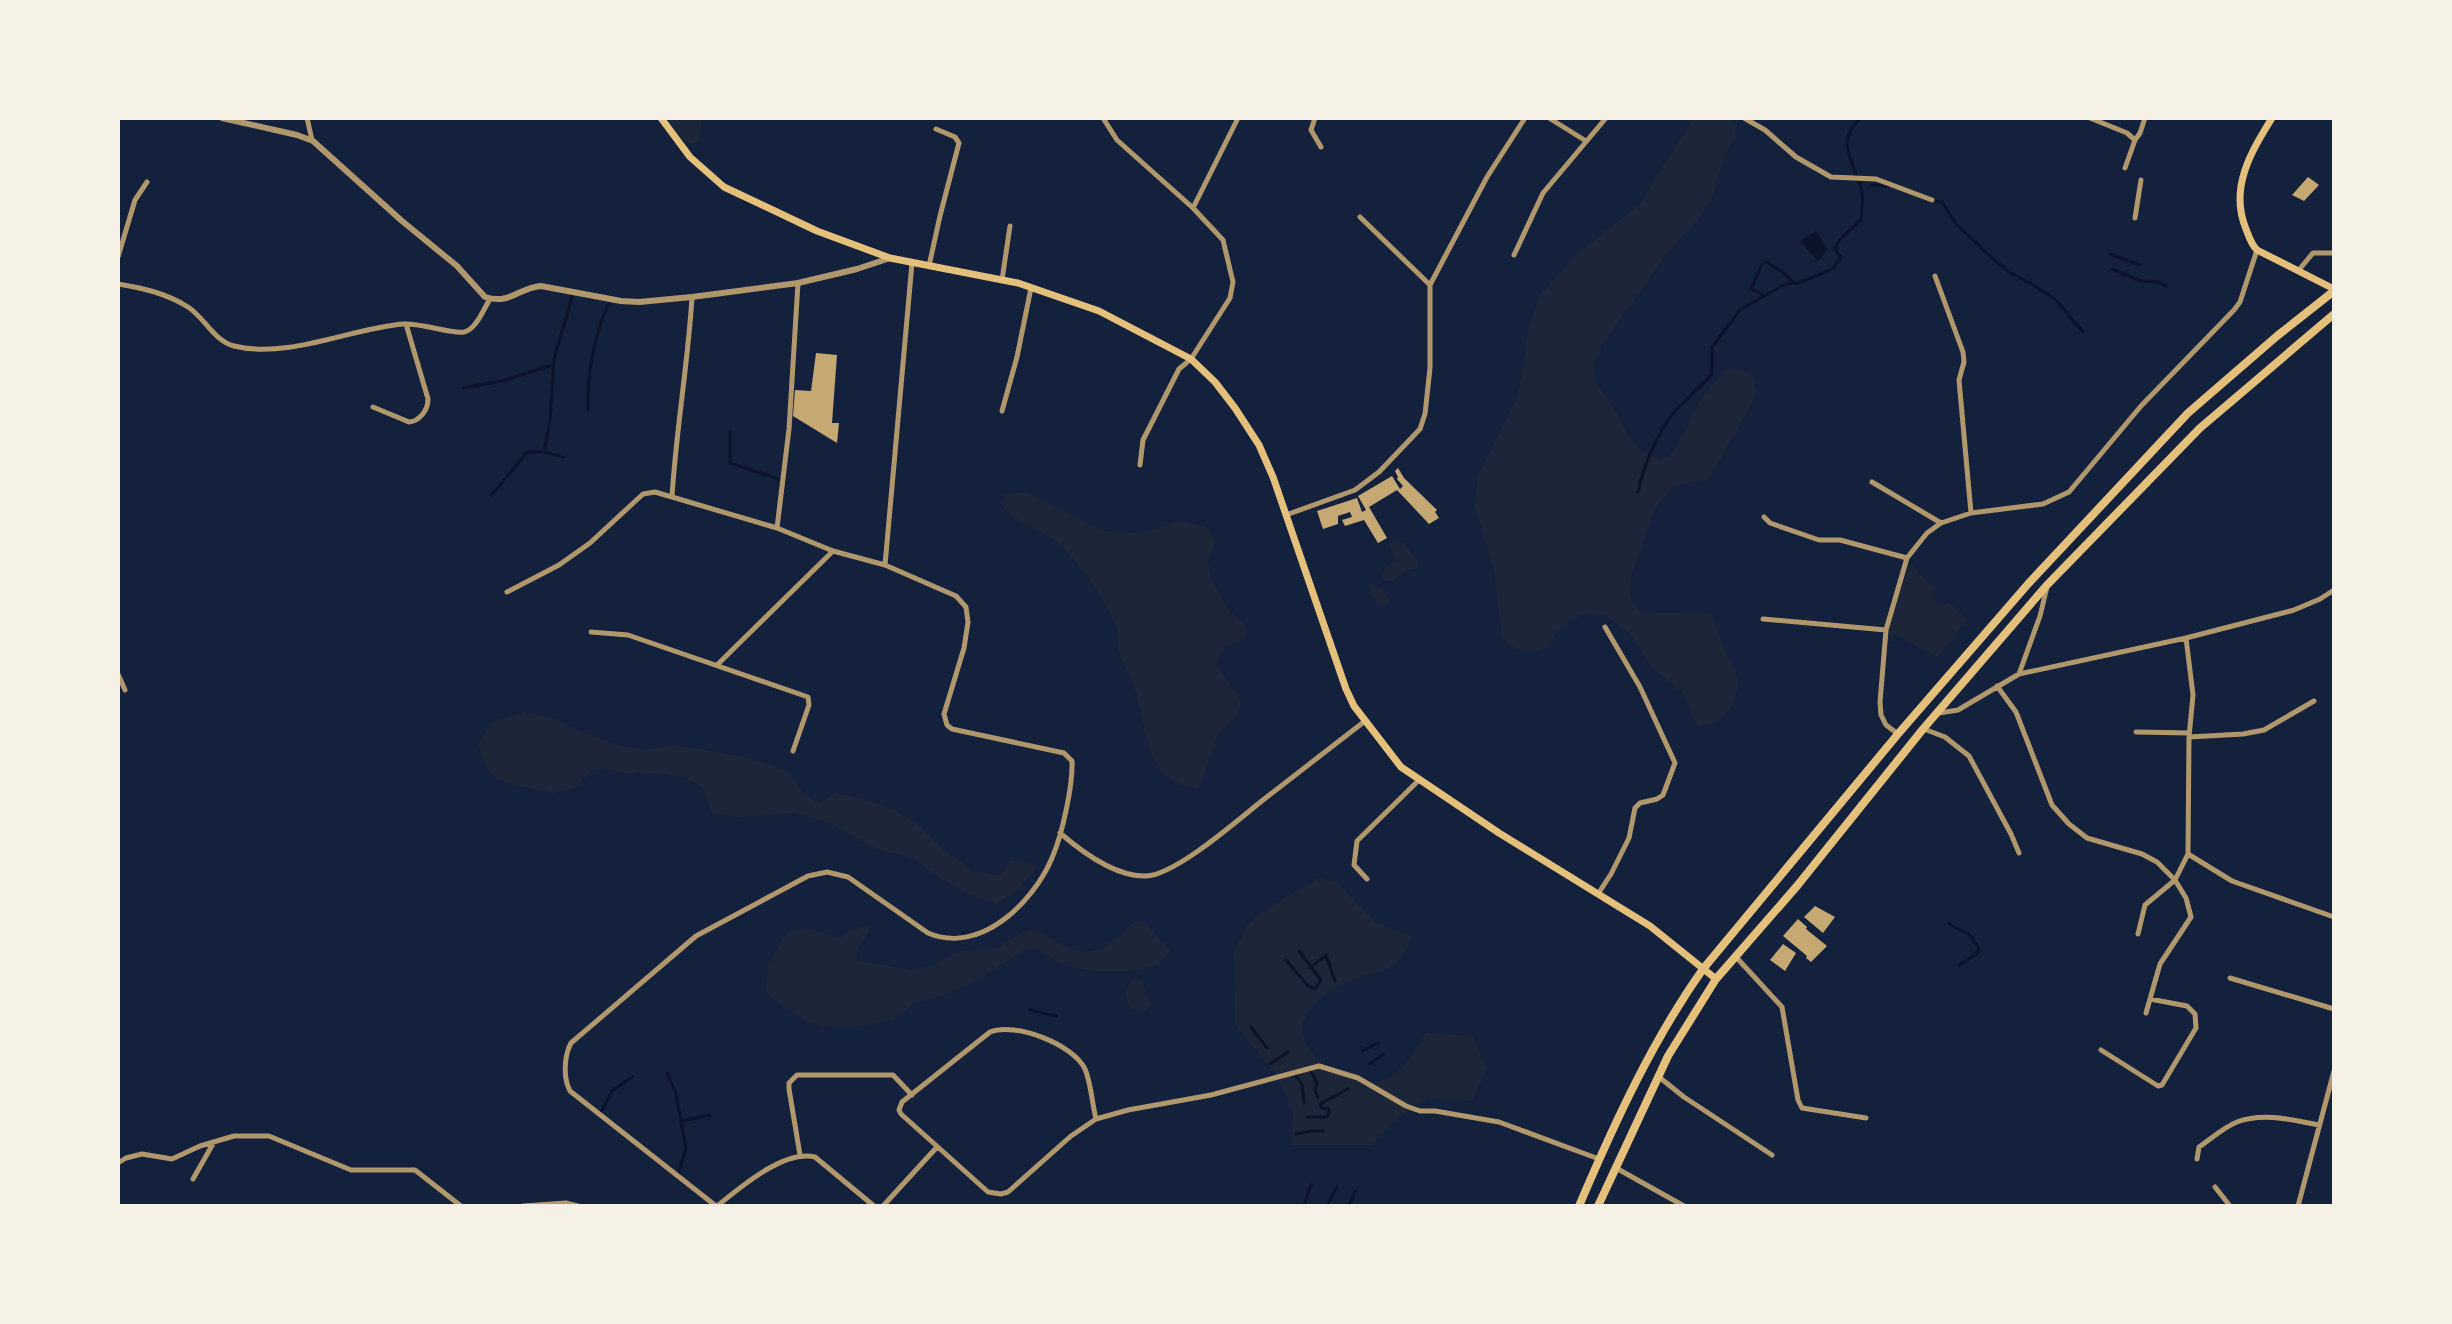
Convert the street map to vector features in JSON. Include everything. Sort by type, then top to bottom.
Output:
[{"type":"highway","points":[[1579,1206],[1652,1051],[1680,1001],[1703,969],[1898,734],[2028,584],[2188,413],[2334,290]]},
{"type":"highway","points":[[1598,1206],[1675,1044],[1716,979],[2047,585],[2200,428],[2334,314]]},
{"type":"main road","points":[[661,118],[685,151],[724,187],[817,231],[890,258],[1002,280],[1099,311],[1191,359],[1215,382],[1259,445],[1346,689],[1365,721],[1401,767],[1499,833],[1650,926],[1716,979]]},
{"type":"main road","points":[[2272,118],[2250,152],[2242,178],[2240,197],[2243,222],[2251,244],[2257,250],[2334,290]]},
{"type":"street","points":[[222,118],[313,141],[457,266],[490,299],[502,301],[530,287],[541,286],[630,302],[692,297],[798,283],[890,258]]},
{"type":"street","points":[[307,118],[313,141]]},
{"type":"street","points":[[1103,118],[1117,140],[1193,208],[1226,245],[1233,282],[1230,298],[1191,359],[1179,369],[1147,431],[1140,465]]},
{"type":"street","points":[[1193,208],[1238,118]]},
{"type":"street","points":[[1315,118],[1311,130],[1321,147]]},
{"type":"street","points":[[1286,515],[1355,490],[1379,472],[1420,429],[1425,414],[1430,368],[1430,285],[1487,177],[1525,118]]},
{"type":"street","points":[[1549,118],[1586,141]]},
{"type":"street","points":[[1514,255],[1543,193],[1606,118]]},
{"type":"street","points":[[1744,118],[1765,130],[1796,157],[1831,177],[1870,178],[1932,200]]},
{"type":"street","points":[[2090,118],[2127,133],[2135,140]]},
{"type":"street","points":[[2125,168],[2145,118]]},
{"type":"street","points":[[929,266],[959,143],[955,137],[936,129]]},
{"type":"street","points":[[2135,218],[2141,180]]},
{"type":"street","points":[[118,257],[135,200],[147,182]]},
{"type":"street","points":[[1360,217],[1430,285]]},
{"type":"street","points":[[1002,280],[1010,226]]},
{"type":"street","points":[[1898,734],[1886,725],[1880,702],[1886,630],[1907,558],[1927,533],[1941,523],[1971,513],[2043,504],[2069,492],[2141,406],[2234,310],[2240,302],[2257,250]]},
{"type":"street","points":[[2298,271],[2313,253],[2334,253]]},
{"type":"street","points":[[885,565],[912,263]]},
{"type":"street","points":[[1935,276],[1963,352],[1964,362],[1959,380],[1971,513]]},
{"type":"street","points":[[777,528],[789,429],[798,283]]},
{"type":"street","points":[[118,284],[155,291],[187,306],[223,341],[236,346],[293,348],[366,329],[406,324],[424,324],[462,332],[472,328],[490,299]]},
{"type":"street","points":[[1002,411],[1031,288]]},
{"type":"street","points":[[672,497],[692,297]]},
{"type":"street","points":[[373,407],[409,422],[426,411],[428,399],[406,324]]},
{"type":"street","points":[[1872,482],[1941,523]]},
{"type":"street","points":[[507,592],[559,565],[590,543],[643,494],[650,491],[672,497],[777,528],[833,551],[885,565],[956,596],[966,607],[968,622],[964,648],[944,714],[947,725],[952,729],[1070,756],[1073,766],[1060,833],[1046,870],[1023,900],[997,925],[960,939],[939,937],[928,933],[848,877],[827,872],[808,876],[696,936],[567,1049],[566,1082],[570,1091],[717,1206],[761,1173],[800,1155],[815,1157],[874,1206]]},
{"type":"street","points":[[1764,517],[1770,523],[1819,540],[1840,540],[1907,558]]},
{"type":"street","points":[[717,665],[833,551]]},
{"type":"street","points":[[2019,674],[2042,609],[2047,585]]},
{"type":"street","points":[[1939,713],[1958,710],[2019,674],[2186,638],[2294,610],[2334,590]]},
{"type":"street","points":[[1763,619],[1886,630]]},
{"type":"street","points":[[1598,894],[1629,838],[1635,808],[1640,803],[1663,795],[1675,763],[1640,687],[1605,627]]},
{"type":"street","points":[[591,632],[628,635],[808,697],[809,705],[793,751]]},
{"type":"street","points":[[2138,934],[2145,905],[2175,880],[2188,854],[2189,735],[2193,695],[2186,638]]},
{"type":"street","points":[[118,674],[125,690]]},
{"type":"street","points":[[1997,686],[2016,712],[2052,805],[2087,838],[2142,854],[2157,862],[2175,880],[2186,898],[2191,917],[2160,964],[2146,1013]]},
{"type":"street","points":[[2136,732],[2243,734],[2264,730],[2314,701]]},
{"type":"street","points":[[1060,833],[1085,855],[1101,863],[1134,874],[1155,875],[1193,855],[1365,721]]},
{"type":"street","points":[[1923,729],[1942,735],[1969,756],[2019,853]]},
{"type":"street","points":[[1367,879],[1354,865],[1357,841],[1419,780]]},
{"type":"street","points":[[2188,854],[2232,881],[2334,917]]},
{"type":"street","points":[[1736,957],[1782,1007],[1802,1108],[1866,1118]]},
{"type":"street","points":[[2230,978],[2334,1009]]},
{"type":"street","points":[[2101,1050],[2158,1086],[2162,1085],[2196,1028],[2195,1014],[2187,1006],[2150,999]]},
{"type":"street","points":[[1096,1119],[1084,1068],[1076,1059],[1050,1040],[1005,1028],[990,1032],[902,1102],[899,1110],[988,1192],[1001,1194],[1008,1192],[1071,1136],[1096,1119],[1211,1095],[1319,1066],[1358,1078],[1420,1111],[1499,1122],[1599,1159]]},
{"type":"street","points":[[2298,1206],[2334,1071]]},
{"type":"street","points":[[800,1155],[789,1089],[789,1083],[797,1075],[893,1075],[912,1095]]},
{"type":"street","points":[[1658,1077],[1772,1155]]},
{"type":"street","points":[[2197,1159],[2199,1147],[2236,1122],[2281,1118],[2319,1125]]},
{"type":"street","points":[[118,1163],[142,1154],[172,1159],[215,1141],[244,1135],[269,1136],[351,1170],[415,1170],[461,1206]]},
{"type":"street","points":[[193,1179],[215,1141]]},
{"type":"street","points":[[883,1206],[937,1147]]},
{"type":"street","points":[[1615,1167],[1684,1206]]},
{"type":"street","points":[[2215,1187],[2230,1206]]},
{"type":"street","points":[[523,1206],[566,1203],[578,1206]]},
{"type":"shaded area","points":[[667,118],[702,118],[699,141],[692,144],[685,142]]},
{"type":"shaded area","points":[[1693,118],[1727,118],[1736,127],[1735,136],[1722,161],[1713,197],[1697,221],[1669,251],[1602,345],[1594,363],[1595,382],[1629,437],[1642,451],[1660,459],[1669,457],[1680,442],[1696,406],[1725,369],[1744,370],[1752,375],[1756,391],[1754,399],[1712,474],[1704,480],[1674,486],[1655,508],[1631,578],[1630,597],[1641,613],[1701,612],[1713,617],[1721,643],[1736,673],[1738,686],[1730,710],[1717,721],[1701,726],[1694,720],[1683,693],[1651,667],[1629,633],[1604,615],[1583,614],[1573,619],[1558,630],[1547,647],[1539,651],[1520,651],[1509,645],[1502,636],[1494,571],[1474,504],[1478,476],[1518,396],[1529,325],[1539,296],[1577,254],[1639,205]]},
{"type":"shaded area","points":[[1816,231],[1827,249],[1818,261],[1800,241]]},
{"type":"shaded area","points":[[1026,492],[1103,531],[1143,533],[1177,521],[1205,526],[1211,534],[1215,542],[1208,561],[1211,579],[1230,612],[1245,624],[1247,634],[1240,641],[1223,648],[1216,664],[1238,695],[1240,704],[1238,714],[1217,735],[1198,789],[1179,784],[1156,763],[1133,683],[1120,655],[1115,623],[1095,588],[1061,546],[1017,519],[1000,502],[1007,494]]},
{"type":"shaded area","points":[[1391,542],[1403,542],[1418,561],[1418,568],[1386,581],[1382,577],[1385,567],[1396,559],[1389,547]]},
{"type":"shaded area","points":[[1911,564],[1934,589],[1933,599],[1942,606],[1948,602],[1967,620],[1938,657],[1896,635],[1891,642],[1885,639],[1885,617]]},
{"type":"shaded area","points":[[1371,584],[1382,588],[1390,600],[1387,605],[1381,606],[1372,596]]},
{"type":"shaded area","points":[[524,712],[556,719],[615,744],[646,750],[676,745],[746,757],[775,766],[792,774],[801,791],[818,803],[835,793],[895,810],[916,823],[946,852],[973,871],[1000,875],[1010,860],[1038,865],[1019,889],[996,905],[966,893],[911,857],[878,850],[830,823],[794,813],[739,817],[711,813],[703,788],[685,777],[639,772],[626,774],[606,768],[591,771],[575,788],[553,793],[514,785],[497,779],[485,766],[478,745],[492,722]]},
{"type":"shaded area","points":[[1319,878],[1336,881],[1374,921],[1412,937],[1391,967],[1345,984],[1326,994],[1311,1008],[1303,1024],[1303,1037],[1317,1059],[1356,1080],[1381,1081],[1402,1068],[1426,1033],[1472,1036],[1487,1068],[1472,1101],[1427,1098],[1394,1121],[1372,1145],[1291,1145],[1293,1114],[1277,1076],[1235,1024],[1234,952],[1247,925],[1268,908]]},
{"type":"shaded area","points":[[1135,921],[1145,922],[1170,951],[1156,965],[1109,972],[1082,969],[1062,964],[1028,948],[972,983],[916,1003],[893,1020],[856,1027],[827,1027],[808,1023],[769,997],[766,988],[769,962],[784,937],[792,930],[811,929],[839,938],[864,925],[870,931],[855,952],[859,961],[913,970],[931,966],[957,952],[997,948],[1034,929],[1076,950],[1097,950]]},
{"type":"shaded area","points":[[1138,978],[1143,981],[1153,1005],[1142,1011],[1131,1009],[1126,995],[1127,986]]},
{"type":"building","points":[[2308,177],[2319,185],[2304,201],[2292,195]]},
{"type":"building","points":[[816,353],[837,355],[832,423],[839,423],[837,443],[793,416],[795,390],[811,391]]},
{"type":"building","points":[[1398,468],[1404,478],[1437,510],[1435,512],[1439,518],[1429,524],[1397,490],[1369,507],[1387,538],[1378,543],[1364,520],[1345,526],[1342,520],[1352,517],[1350,512],[1338,516],[1338,524],[1323,529],[1317,511],[1357,498],[1362,512],[1366,510],[1358,496],[1392,476],[1400,489],[1403,486],[1397,479],[1395,471]]},
{"type":"building","points":[[1815,906],[1835,917],[1823,933],[1804,917]]},
{"type":"building","points":[[1798,919],[1827,946],[1811,962],[1783,936]]},
{"type":"building","points":[[1783,944],[1796,953],[1785,971],[1770,960]]},
{"type":"waterway","points":[[1638,492],[1648,458],[1660,434],[1673,413],[1712,374],[1712,347],[1740,310],[1785,284],[1798,283],[1833,268],[1841,258],[1835,249],[1861,219],[1862,191],[1847,142],[1849,134],[1862,118]]},
{"type":"waterway","points":[[1871,185],[1888,186]]},
{"type":"waterway","points":[[1933,201],[1942,202],[1955,223],[2009,272],[2056,300],[2083,332]]},
{"type":"waterway","points":[[2110,254],[2140,265]]},
{"type":"waterway","points":[[1765,261],[1793,282]]},
{"type":"waterway","points":[[1762,264],[1751,289],[1762,294]]},
{"type":"waterway","points":[[2112,269],[2141,281],[2166,286]]},
{"type":"waterway","points":[[544,452],[550,421],[554,359],[572,297]]},
{"type":"waterway","points":[[588,410],[592,356],[608,304]]},
{"type":"waterway","points":[[463,388],[502,381],[552,365]]},
{"type":"waterway","points":[[730,431],[730,463],[779,479]]},
{"type":"waterway","points":[[492,495],[527,452],[563,457]]},
{"type":"waterway","points":[[1949,924],[1970,935],[1979,949],[1978,953],[1959,965]]},
{"type":"waterway","points":[[1286,960],[1308,986],[1315,989],[1321,980],[1299,951]]},
{"type":"waterway","points":[[1310,968],[1326,955],[1335,981]]},
{"type":"waterway","points":[[1030,1010],[1056,1016]]},
{"type":"waterway","points":[[1251,1027],[1267,1048]]},
{"type":"waterway","points":[[1362,1051],[1378,1043]]},
{"type":"waterway","points":[[1270,1064],[1288,1052]]},
{"type":"waterway","points":[[1369,1064],[1383,1055]]},
{"type":"waterway","points":[[1310,1070],[1317,1083],[1315,1090],[1318,1098]]},
{"type":"waterway","points":[[667,1073],[676,1093],[686,1149],[678,1174]]},
{"type":"waterway","points":[[600,1114],[612,1091],[633,1076]]},
{"type":"waterway","points":[[1296,1076],[1302,1084],[1304,1103]]},
{"type":"waterway","points":[[1328,1116],[1329,1109],[1322,1108],[1320,1104],[1348,1089]]},
{"type":"waterway","points":[[681,1121],[710,1115]]},
{"type":"waterway","points":[[1307,1117],[1326,1117]]},
{"type":"waterway","points":[[1296,1134],[1323,1131]]},
{"type":"waterway","points":[[1304,1206],[1311,1185]]},
{"type":"waterway","points":[[1328,1204],[1337,1186]]},
{"type":"waterway","points":[[1349,1206],[1355,1191]]}]
